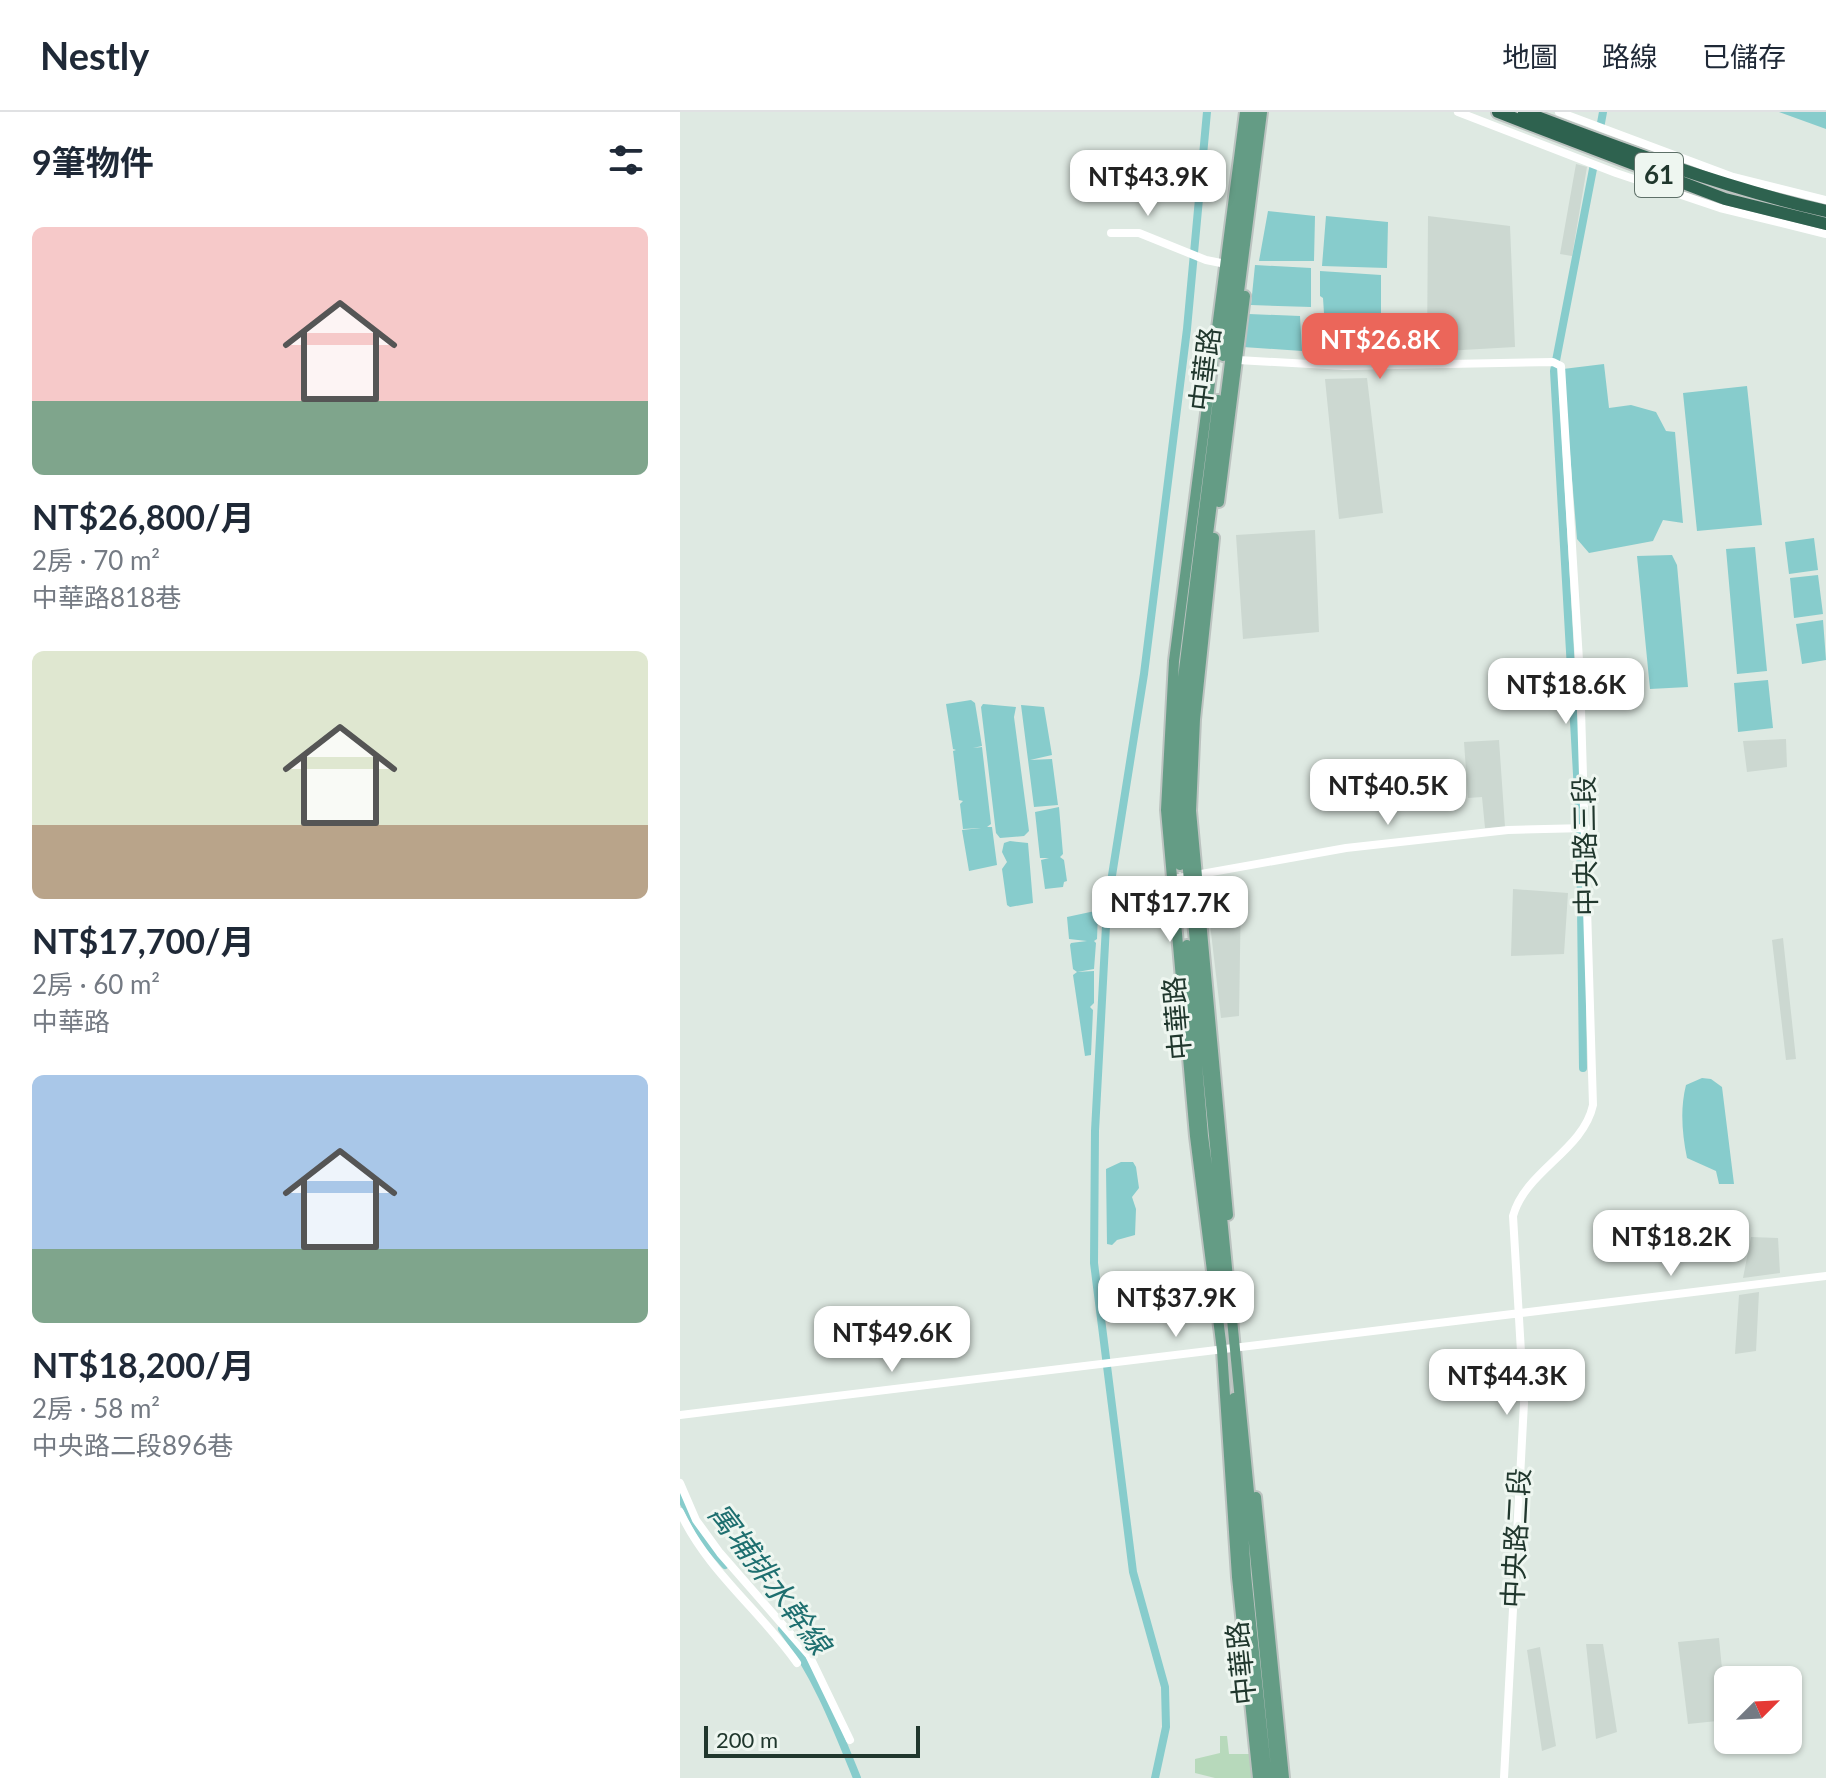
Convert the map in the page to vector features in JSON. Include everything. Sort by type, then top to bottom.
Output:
[{"type":"highway","name":"61","points":[[1498,112],[1725,199],[1826,224]]},
{"type":"highway","name":"61","points":[[1524,112],[1676,169],[1777,200],[1826,211]]},
{"type":"main road","name":"中華路","points":[[1227,354],[1226,264],[1245,112]]},
{"type":"main road","name":"中華路","points":[[1252,112],[1227,354],[1215,530],[1195,719],[1184,878],[1195,1136],[1233,1348],[1284,1778]]},
{"type":"main road","name":"中華路","points":[[1265,112],[1169,716],[1166,810],[1184,878],[1277,1778]]},
{"type":"main road","name":"中華路","points":[[1233,1348],[1237,1577],[1258,1778]]},
{"type":"main road","name":"中華路","points":[[1233,1348],[1246,1575],[1267,1778]]},
{"type":"street","points":[[1458,112],[1616,173],[1720,208],[1826,234]]},
{"type":"street","points":[[1559,112],[1733,177],[1826,200]]},
{"type":"street","points":[[1111,233],[1139,233],[1206,260],[1226,264]]},
{"type":"street","name":"中央路三段","points":[[1227,354],[1345,366],[1553,362],[1561,366],[1586,828],[1593,1085]]},
{"type":"street","points":[[1100,898],[1123,888],[1346,848],[1508,830],[1586,828]]},
{"type":"street","name":"中央路二段","points":[[1504,1778],[1524,1403],[1515,1210],[1523,1195],[1586,1125],[1593,1105],[1593,1085]]},
{"type":"street","points":[[680,1415],[1826,1276]]},
{"type":"street","points":[[680,1483],[696,1520],[720,1553],[809,1655],[850,1740]]},
{"type":"street","points":[[680,1512],[693,1540],[720,1575],[783,1642],[797,1663]]},
{"type":"shaded area","points":[[1576,164],[1587,167],[1572,256],[1560,254]]},
{"type":"shaded area","points":[[1428,216],[1510,226],[1515,347],[1427,352]]},
{"type":"shaded area","points":[[1367,378],[1383,513],[1339,519],[1325,379]]},
{"type":"shaded area","points":[[1315,530],[1319,632],[1243,639],[1236,535]]},
{"type":"shaded area","points":[[1786,739],[1787,767],[1747,772],[1743,741]]},
{"type":"shaded area","points":[[1499,740],[1505,827],[1485,828],[1482,797],[1468,798],[1464,742]]},
{"type":"shaded area","points":[[1513,889],[1568,893],[1564,954],[1511,956]]},
{"type":"shaded area","points":[[1241,892],[1239,1016],[1221,1018],[1207,898]]},
{"type":"shaded area","points":[[1783,938],[1796,1059],[1786,1060],[1772,940]]},
{"type":"shaded area","points":[[1751,1237],[1778,1238],[1780,1273],[1743,1278]]},
{"type":"shaded area","points":[[1759,1292],[1756,1351],[1735,1354],[1739,1295]]},
{"type":"shaded area","points":[[1719,1638],[1722,1666],[1714,1666],[1714,1721],[1688,1724],[1678,1642]]},
{"type":"shaded area","points":[[1586,1644],[1603,1644],[1617,1732],[1596,1739]]},
{"type":"shaded area","points":[[1540,1647],[1556,1746],[1542,1751],[1527,1650]]},
{"type":"green space","points":[[1220,1736],[1227,1736],[1229,1754],[1249,1754],[1252,1778],[1215,1778],[1195,1773],[1195,1759],[1220,1753]]},
{"type":"water","points":[[1779,112],[1826,112],[1826,129]]},
{"type":"water","points":[[1268,211],[1315,216],[1314,261],[1259,261]]},
{"type":"water","points":[[1326,216],[1388,222],[1387,268],[1322,266]]},
{"type":"water","points":[[1255,265],[1311,268],[1311,307],[1251,305]]},
{"type":"water","points":[[1320,271],[1381,275],[1381,336],[1325,329]]},
{"type":"water","points":[[1249,314],[1300,316],[1302,351],[1243,347]]},
{"type":"water","points":[[1604,364],[1609,408],[1631,405],[1656,412],[1666,431],[1675,432],[1683,523],[1663,520],[1653,541],[1589,553],[1577,539],[1563,369]]},
{"type":"water","points":[[1747,386],[1762,525],[1697,531],[1683,393]]},
{"type":"water","points":[[1814,538],[1818,570],[1789,574],[1785,542]]},
{"type":"water","points":[[1755,547],[1767,671],[1737,674],[1726,549]]},
{"type":"water","points":[[1672,555],[1677,565],[1688,687],[1650,689],[1637,556]]},
{"type":"water","points":[[1818,575],[1823,614],[1794,618],[1790,578]]},
{"type":"water","points":[[1823,620],[1826,660],[1802,664],[1796,624]]},
{"type":"water","points":[[1768,680],[1773,728],[1738,732],[1734,683]]},
{"type":"water","points":[[971,700],[975,703],[982,746],[973,748],[982,747],[991,824],[987,827],[992,827],[997,865],[969,871],[962,830],[981,828],[963,829],[960,804],[963,801],[959,800],[953,751],[956,750],[953,749],[946,704]]},
{"type":"water","points":[[983,704],[1016,707],[1014,717],[1029,831],[1024,836],[1000,838],[996,833]]},
{"type":"water","points":[[1021,705],[1044,707],[1052,755],[1030,760],[1052,759],[1058,805],[1034,807]]},
{"type":"water","points":[[1059,807],[1063,854],[1060,857],[1064,860],[1067,881],[1063,887],[1045,889],[1041,860],[1049,858],[1040,858],[1035,812]]},
{"type":"water","points":[[1004,843],[1028,843],[1033,903],[1007,905],[1002,869],[1007,862],[1002,852]]},
{"type":"water","points":[[1095,911],[1098,913],[1094,969],[1077,972],[1073,969],[1070,945],[1087,941],[1069,939],[1067,917]]},
{"type":"water","points":[[1094,971],[1094,1003],[1090,1007],[1093,1010],[1091,1055],[1085,1056],[1073,975]]},
{"type":"water","points":[[1702,1078],[1711,1079],[1722,1087],[1734,1184],[1719,1184],[1716,1171],[1687,1158],[1682,1121],[1684,1094],[1686,1085]]},
{"type":"water","points":[[1121,1162],[1133,1162],[1136,1167],[1139,1188],[1132,1197],[1136,1209],[1135,1235],[1117,1240],[1112,1245],[1107,1244],[1106,1169]]},
{"type":"water","points":[[1142,1283],[1148,1286],[1152,1311],[1134,1319],[1114,1320],[1111,1290]]},
{"type":"waterway","points":[[1155,1778],[1166,1727],[1165,1687],[1133,1572],[1094,1263],[1095,1131],[1107,907],[1144,674],[1187,329],[1207,112]]},
{"type":"waterway","points":[[1601,123],[1603,112]]},
{"type":"waterway","points":[[1583,1068],[1580,827],[1554,371],[1593,169]]},
{"type":"waterway","name":"寓埔排水幹線","points":[[680,1496],[705,1542],[725,1565]]},
{"type":"waterway","name":"寓埔排水幹線","points":[[782,1629],[815,1682],[857,1778]]}]
